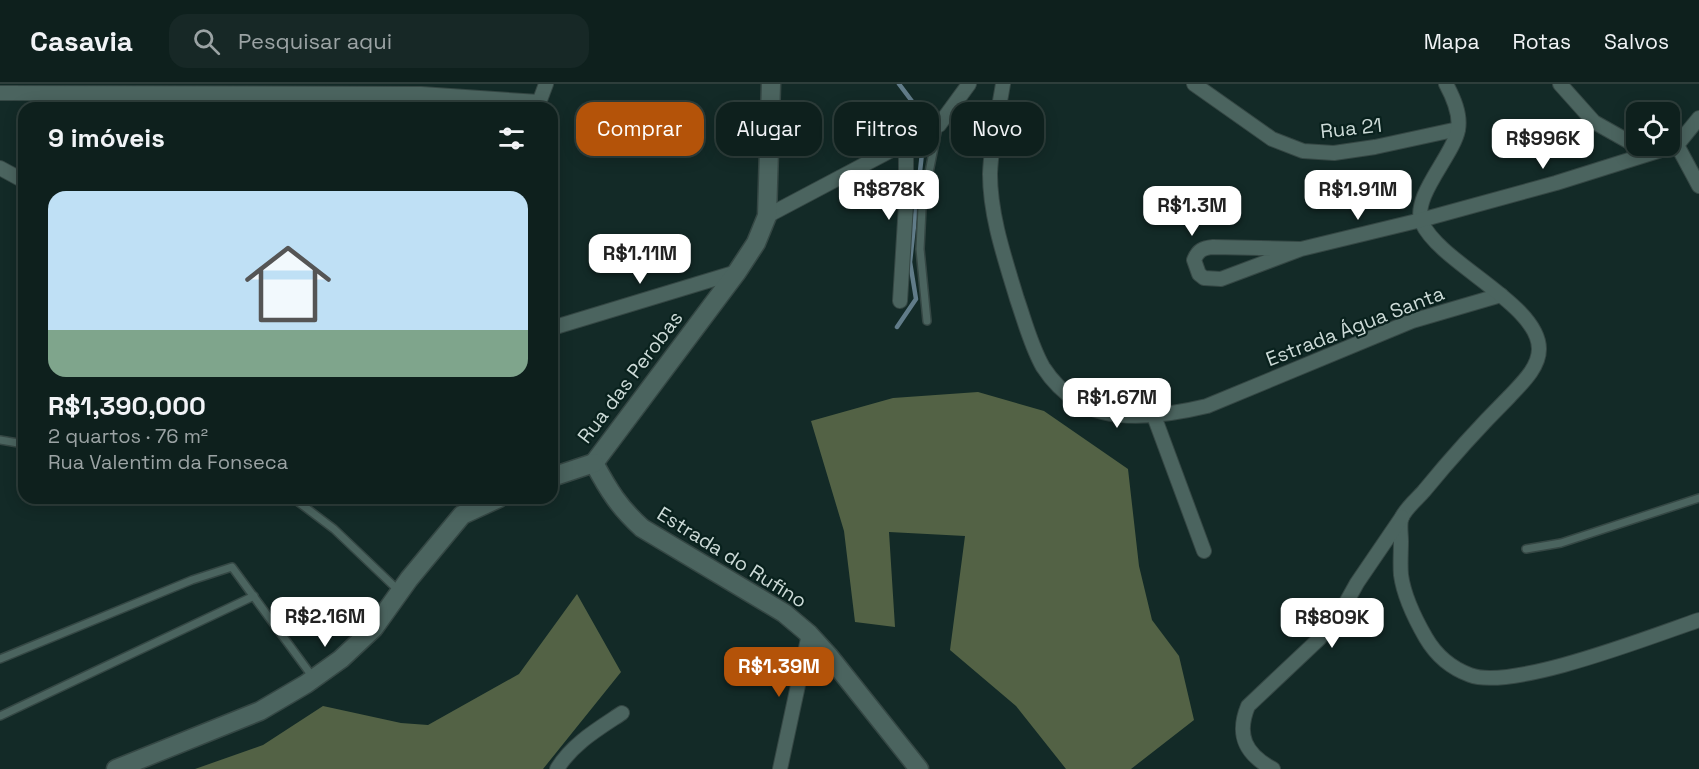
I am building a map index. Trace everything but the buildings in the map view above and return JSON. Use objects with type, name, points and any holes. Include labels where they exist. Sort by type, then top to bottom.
[{"type":"street","points":[[539,102],[546,84]]},
{"type":"street","name":"Rua das Perobas","points":[[594,463],[737,272],[756,243],[768,216],[771,84]]},
{"type":"street","points":[[939,125],[969,84]]},
{"type":"street","name":"Estrada Água Santa","points":[[1003,84],[990,175],[992,203],[1004,254],[1031,341],[1043,366],[1057,386],[1079,403],[1098,410],[1127,415],[1154,416],[1207,406],[1412,321],[1501,295]]},
{"type":"street","name":"Rua 21","points":[[1194,84],[1272,139],[1303,151],[1334,153],[1375,147],[1458,129]]},
{"type":"street","points":[[1273,769],[1254,757],[1247,747],[1242,734],[1241,721],[1248,706],[1319,639],[1342,610],[1357,583],[1401,518],[1456,453],[1526,379],[1536,363],[1539,348],[1534,332],[1522,314],[1441,247],[1429,235],[1421,220],[1425,193],[1451,148],[1458,129],[1458,113],[1446,84]]},
{"type":"street","points":[[1560,84],[1594,122],[1626,140]]},
{"type":"street","points":[[0,93],[210,88],[421,94],[506,102]]},
{"type":"street","points":[[1680,141],[1699,118]]},
{"type":"street","points":[[1680,151],[1699,186]]},
{"type":"street","points":[[768,216],[880,156]]},
{"type":"street","points":[[900,301],[906,204],[906,156]]},
{"type":"street","points":[[1302,249],[1203,248],[1194,260],[1198,274],[1204,278],[1221,279],[1302,249],[1421,220],[1556,183],[1639,156]]},
{"type":"street","points":[[0,168],[18,178]]},
{"type":"street","points":[[558,326],[737,272]]},
{"type":"street","points":[[1154,416],[1204,551]]},
{"type":"street","points":[[558,475],[594,463]]},
{"type":"street","name":"Estrada do Rufino","points":[[594,463],[612,496],[624,512],[642,528],[784,614],[809,633],[919,769]]},
{"type":"street","points":[[116,769],[260,711],[341,659],[374,628],[399,592],[462,515],[486,504]]},
{"type":"street","points":[[1401,518],[1401,574],[1406,596],[1417,622],[1430,644],[1448,664],[1471,676],[1492,678],[1535,673],[1699,620]]},
{"type":"street","points":[[780,769],[809,633]]},
{"type":"street","points":[[557,769],[576,746],[622,713]]},
{"type":"lane","points":[[927,321],[920,249],[922,208],[933,156]]},
{"type":"lane","points":[[0,441],[18,443]]},
{"type":"lane","points":[[1526,549],[1561,543],[1699,498]]},
{"type":"lane","points":[[301,504],[334,529],[399,592]]},
{"type":"lane","points":[[0,659],[192,580],[232,567],[314,678]]},
{"type":"lane","points":[[0,716],[254,596]]},
{"type":"green space","points":[[978,392],[1044,411],[1128,469],[1139,566],[1152,620],[1179,656],[1194,720],[1131,769],[1066,769],[1016,706],[950,650],[965,536],[889,532],[895,627],[855,622],[844,531],[811,421],[893,398]]},
{"type":"green space","points":[[577,594],[621,672],[543,769],[195,769],[263,745],[323,706],[401,723],[428,725],[519,674]]},
{"type":"waterway","points":[[899,84],[912,102]]},
{"type":"waterway","points":[[897,327],[916,299],[910,262],[922,156]]}]
